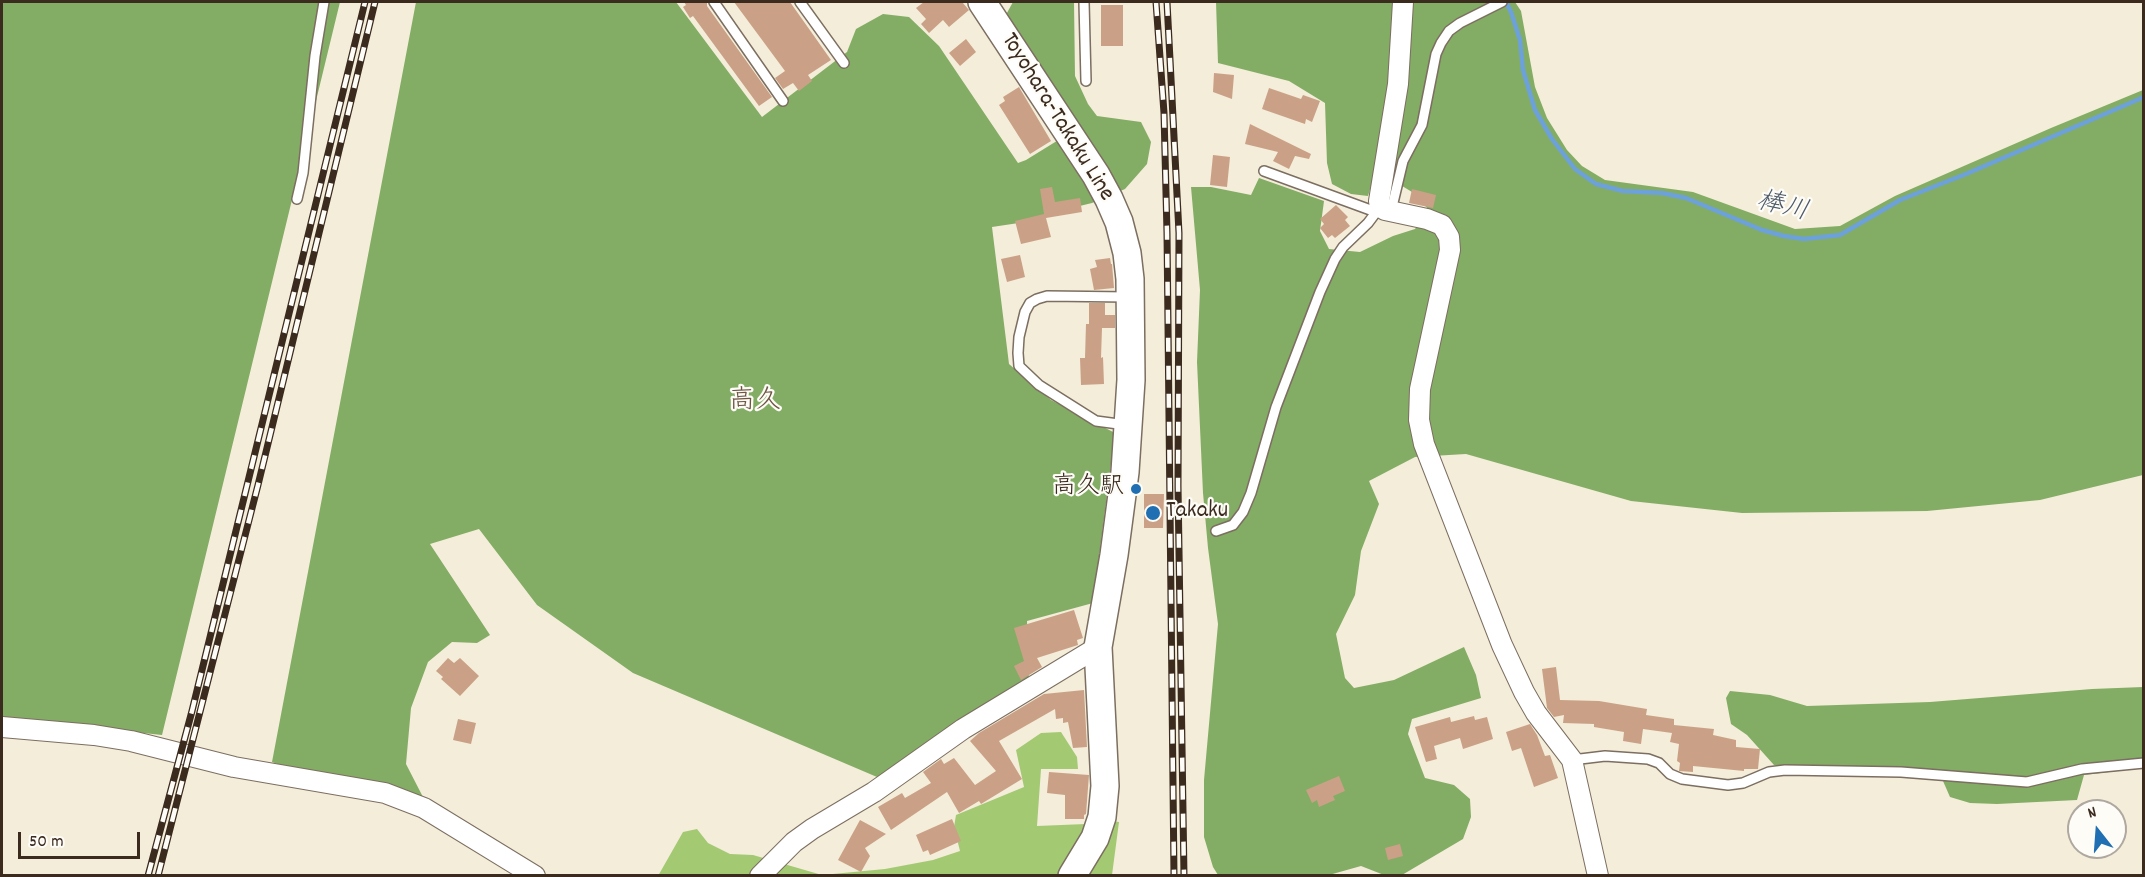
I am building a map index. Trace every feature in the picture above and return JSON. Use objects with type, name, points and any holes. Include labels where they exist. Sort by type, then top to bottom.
[{"type":"main road","name":"Toyohara-Takaku Line","points":[[982,2],[1096,175],[1119,222],[1127,253],[1131,297],[1131,380],[1128,425],[1114,555],[1098,647],[1105,786],[1102,817],[1095,838],[1072,876]]},
{"type":"street","points":[[1402,2],[1398,84],[1379,201],[1383,210],[1427,219],[1442,225],[1449,237],[1450,250],[1420,389],[1419,420],[1424,444],[1502,645],[1524,693],[1536,713],[1572,760],[1598,876]]},
{"type":"street","points":[[760,876],[794,842],[812,829],[874,792],[963,729],[1098,647]]},
{"type":"street","points":[[2,727],[94,735],[130,741],[234,767],[385,794],[424,808],[535,876]]},
{"type":"lane","points":[[297,199],[303,173],[315,56],[324,2]]},
{"type":"lane","points":[[714,2],[783,101]]},
{"type":"lane","points":[[800,2],[844,63]]},
{"type":"lane","points":[[1084,2],[1086,81]]},
{"type":"lane","points":[[1216,531],[1233,525],[1243,512],[1251,493],[1276,407],[1335,259],[1343,246],[1383,210],[1403,161],[1422,124],[1436,54],[1441,43],[1449,31],[1460,23],[1502,2]]},
{"type":"lane","points":[[1264,171],[1383,210]]},
{"type":"lane","points":[[1128,425],[1096,421],[1039,385],[1019,366],[1018,353],[1025,312],[1030,303],[1037,299],[1047,296],[1131,297]]},
{"type":"lane","points":[[1572,760],[1605,756],[1648,759],[1659,763],[1670,774],[1682,779],[1728,785],[1743,783],[1769,772],[1785,770],[1901,772],[2027,782],[2082,769],[2144,763]]},
{"type":"green space","points":[[2,2],[340,2],[162,735],[2,718]]},
{"type":"green space","points":[[416,2],[676,2],[762,117],[847,52],[856,29],[883,14],[909,17],[939,46],[1018,163],[1073,131],[1003,20],[1013,2],[1074,2],[1075,76],[1088,104],[1097,116],[1141,122],[1151,142],[1147,164],[1125,189],[1092,203],[1051,213],[1032,221],[992,227],[1009,364],[1051,400],[1115,433],[1093,603],[1027,621],[1029,683],[877,777],[633,673],[537,605],[479,529],[430,544],[490,635],[477,643],[452,642],[428,662],[411,708],[406,764],[424,799],[391,804],[272,762]]},
{"type":"green space","points":[[1216,2],[1515,2],[1521,11],[1535,87],[1547,118],[1567,150],[1582,166],[1605,180],[1693,192],[1795,229],[1840,226],[1895,196],[2143,90],[2143,475],[2040,500],[1927,511],[1742,513],[1631,501],[1466,454],[1415,457],[1369,481],[1379,504],[1361,551],[1355,595],[1336,634],[1345,678],[1354,688],[1394,680],[1464,647],[1476,675],[1481,698],[1412,719],[1408,734],[1425,778],[1454,785],[1470,799],[1471,817],[1463,839],[1402,875],[1384,875],[1361,866],[1329,875],[1218,875],[1213,867],[1204,837],[1204,780],[1218,624],[1203,493],[1197,362],[1200,290],[1191,187],[1211,187],[1251,195],[1259,178],[1324,201],[1320,231],[1329,249],[1360,252],[1393,236],[1415,229],[1429,210],[1412,192],[1389,178],[1373,179],[1368,196],[1351,194],[1332,184],[1327,163],[1325,103],[1289,81],[1218,63]]},
{"type":"green space","points":[[2143,687],[2143,768],[2084,775],[2077,799],[1997,804],[1970,803],[1950,797],[1943,781],[1891,768],[1774,765],[1747,735],[1731,724],[1726,698],[1730,691],[1770,695],[1807,706],[1930,702]]},
{"type":"green space","points":[[1061,732],[1077,757],[1078,769],[1041,769],[1037,826],[1086,824],[1077,851],[1057,875],[658,876],[683,832],[697,829],[708,843],[730,854],[753,855],[822,875],[885,869],[933,860],[960,851],[954,827],[956,815],[1024,787],[1016,750],[1041,733]]},
{"type":"green space","points":[[1112,821],[1119,822],[1112,875],[1087,876]]},
{"type":"building","points":[[684,2],[707,2],[707,6],[772,97],[759,106],[693,16],[690,18],[683,7],[686,5]]},
{"type":"building","points":[[734,2],[790,2],[831,60],[808,75],[812,81],[799,91],[793,83],[783,89],[775,78],[785,71]]},
{"type":"building","points":[[924,2],[962,2],[969,10],[949,27],[943,20],[929,33],[921,24],[926,19],[916,8]]},
{"type":"building","points":[[1101,5],[1123,5],[1123,46],[1101,46]]},
{"type":"building","points":[[966,39],[976,52],[960,66],[949,53]]},
{"type":"building","points":[[1214,73],[1234,75],[1232,99],[1213,92]]},
{"type":"building","points":[[1019,87],[1051,141],[1030,154],[999,105],[1005,101],[1003,97]]},
{"type":"building","points":[[1269,88],[1301,99],[1303,95],[1320,101],[1312,122],[1306,119],[1305,124],[1262,109]]},
{"type":"building","points":[[1250,124],[1311,154],[1309,159],[1295,156],[1289,169],[1273,161],[1278,152],[1245,144]]},
{"type":"building","points":[[1213,155],[1230,157],[1227,187],[1210,185]]},
{"type":"building","points":[[1052,187],[1055,202],[1080,198],[1082,212],[1046,218],[1051,237],[1021,244],[1015,221],[1044,214],[1040,189]]},
{"type":"building","points":[[1412,189],[1436,195],[1433,208],[1409,203]]},
{"type":"building","points":[[1336,205],[1348,217],[1345,220],[1350,226],[1335,238],[1332,235],[1328,238],[1320,228],[1324,224],[1320,219]]},
{"type":"building","points":[[1020,255],[1025,277],[1007,282],[1001,259]]},
{"type":"building","points":[[1110,258],[1114,288],[1094,290],[1090,269],[1097,267],[1095,260]]},
{"type":"building","points":[[1089,303],[1105,303],[1105,315],[1115,315],[1115,328],[1102,328],[1101,358],[1103,357],[1104,384],[1081,385],[1080,358],[1085,358]]},
{"type":"building","points":[[1144,494],[1164,494],[1163,528],[1144,528]]},
{"type":"building","points":[[1074,610],[1083,638],[1077,640],[1078,645],[1037,658],[1042,667],[1021,680],[1014,666],[1024,661],[1014,628]]},
{"type":"building","points":[[448,658],[454,663],[460,658],[479,676],[460,696],[441,679],[443,677],[436,671]]},
{"type":"building","points":[[1556,667],[1560,700],[1599,701],[1647,709],[1646,715],[1674,719],[1674,725],[1714,729],[1713,735],[1736,740],[1736,747],[1760,749],[1758,769],[1744,769],[1744,771],[1693,766],[1693,772],[1679,771],[1680,763],[1677,761],[1679,744],[1670,742],[1672,733],[1643,729],[1641,744],[1623,741],[1624,732],[1594,727],[1594,724],[1563,723],[1564,715],[1554,717],[1547,708],[1542,669]]},
{"type":"building","points":[[1084,690],[1087,747],[1073,748],[1068,722],[1063,723],[1063,718],[1056,719],[1055,709],[999,741],[1022,779],[981,804],[979,801],[959,813],[947,792],[891,830],[878,807],[902,793],[905,798],[931,783],[923,772],[941,759],[944,764],[954,758],[975,785],[996,771],[970,741],[979,733],[1044,694]]},
{"type":"building","points":[[1474,716],[1475,720],[1487,717],[1493,739],[1463,749],[1460,738],[1434,746],[1437,759],[1426,762],[1415,727],[1450,717],[1451,722]]},
{"type":"building","points":[[458,719],[476,723],[471,744],[453,740]]},
{"type":"building","points":[[1530,724],[1545,756],[1550,755],[1558,778],[1534,787],[1521,748],[1512,751],[1506,732]]},
{"type":"building","points":[[1049,772],[1089,775],[1084,819],[1065,819],[1065,795],[1047,793]]},
{"type":"building","points":[[1339,776],[1345,791],[1333,796],[1335,800],[1319,807],[1317,800],[1312,803],[1306,790]]},
{"type":"building","points":[[952,819],[961,841],[930,855],[928,850],[923,852],[916,835]]},
{"type":"building","points":[[860,820],[886,834],[865,848],[870,856],[861,872],[838,860]]},
{"type":"building","points":[[1400,844],[1403,856],[1388,860],[1385,848]]},
{"type":"waterway","name":"棒川","points":[[1506,2],[1520,40],[1523,70],[1535,110],[1552,139],[1575,169],[1596,184],[1623,191],[1662,193],[1686,198],[1762,230],[1804,239],[1840,235],[1900,200],[2144,97]]},
{"type":"railway","points":[[148,876],[192,711],[365,2]]},
{"type":"railway","points":[[158,876],[258,485],[375,2]]},
{"type":"railway","points":[[1156,2],[1164,113],[1167,233],[1174,876]]},
{"type":"railway","points":[[1167,2],[1179,233],[1178,486],[1184,876]]},
{"type":"place","name":"高久駅","points":[[1136,489]]},
{"type":"place","name":"Takaku","points":[[1153,513]]},
{"type":"district","name":"高久","points":[[755,403]]}]
